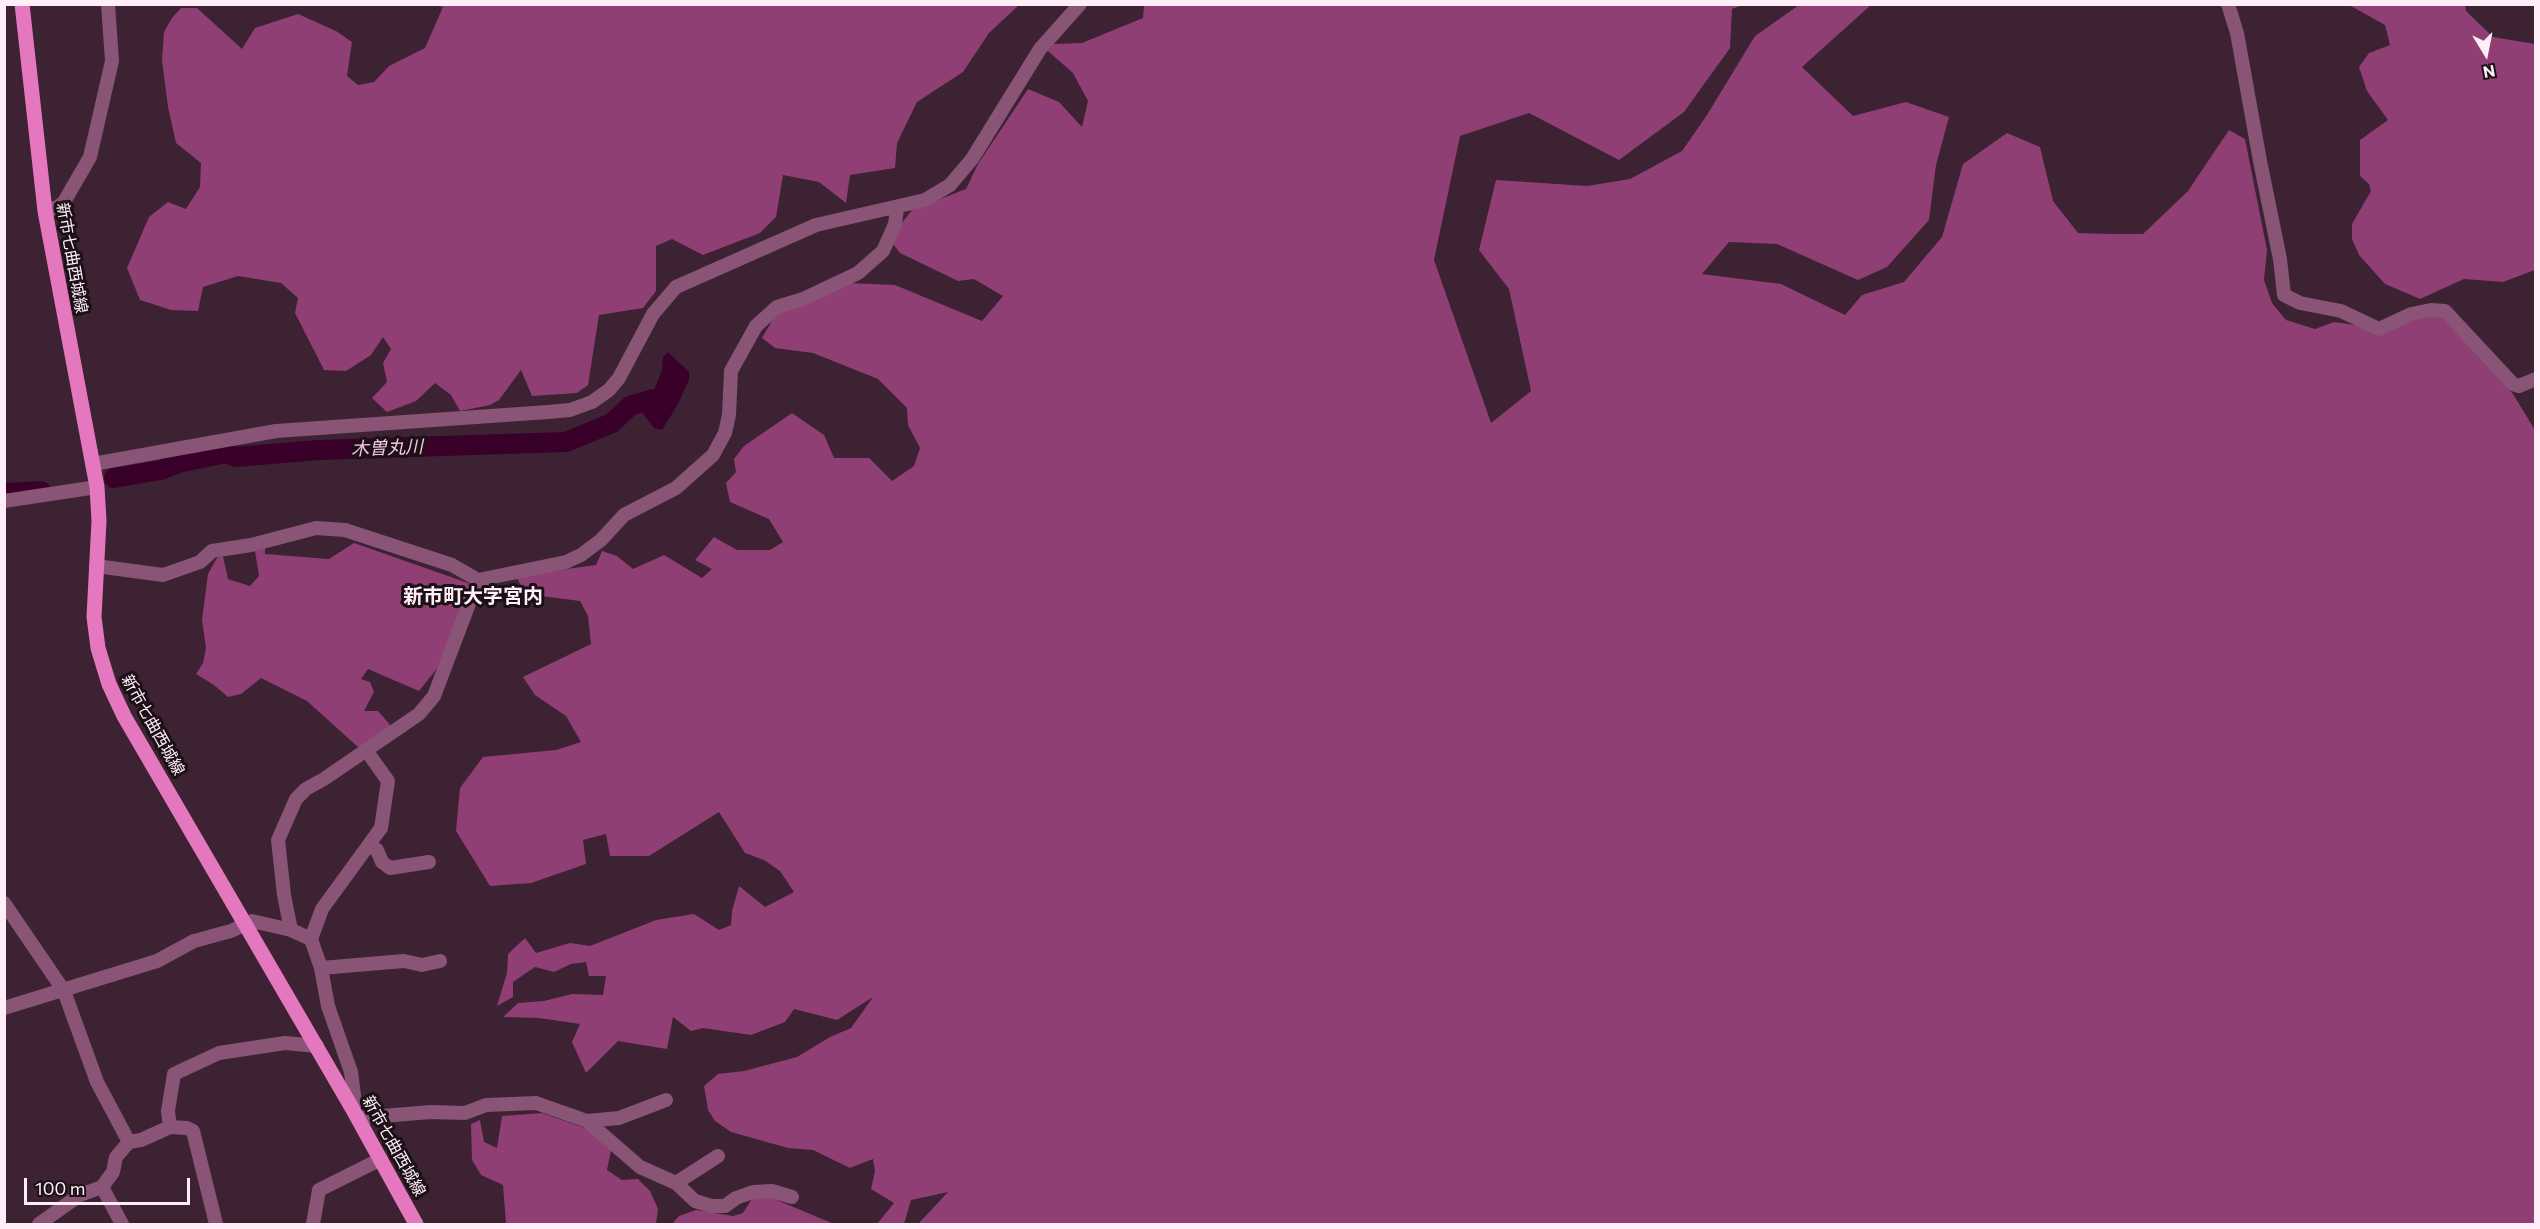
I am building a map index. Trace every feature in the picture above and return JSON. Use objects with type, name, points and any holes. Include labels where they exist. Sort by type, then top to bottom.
[{"type":"main road","name":"新市七曲西城線","points":[[22,4],[45,211],[97,488],[99,521],[94,617],[98,648],[109,684],[124,716],[247,924],[416,1224]]},
{"type":"street","points":[[45,211],[58,207],[64,202],[90,157],[112,61],[108,4]]},
{"type":"street","points":[[93,464],[276,431],[570,410],[592,402],[609,390],[619,378],[653,314],[676,287],[816,225],[925,200],[950,185],[972,159],[1040,49],[1080,4]]},
{"type":"street","points":[[2228,4],[2237,33],[2280,259],[2284,295],[2300,303],[2342,311],[2379,330],[2411,314],[2445,310],[2513,384],[2519,386],[2535,379]]},
{"type":"street","points":[[96,566],[163,575],[200,562],[212,551],[251,545],[316,528],[345,530],[452,565],[478,580],[566,562],[581,555],[601,540],[624,515],[676,488],[713,454],[725,433],[729,416],[731,371],[756,326],[777,306],[803,299],[858,273],[883,250],[895,224],[897,208]]},
{"type":"street","points":[[4,501],[97,488]]},
{"type":"street","points":[[291,930],[284,895],[278,840],[296,799],[306,789],[419,714],[434,696],[478,580]]},
{"type":"street","points":[[366,750],[388,781],[381,828],[322,909],[311,939],[321,968],[328,1006],[351,1072],[355,1113],[465,1113],[486,1105],[536,1103],[587,1121],[640,1167],[676,1183],[695,1201],[711,1206],[725,1206],[736,1198],[753,1192],[772,1191],[792,1197]]},
{"type":"street","points":[[369,845],[377,850],[382,862],[390,868],[429,861]]},
{"type":"street","points":[[4,903],[64,991],[97,1082],[129,1142]]},
{"type":"street","points":[[4,1008],[157,961],[194,941],[252,921],[291,930],[311,939]]},
{"type":"street","points":[[321,968],[404,961],[422,965],[440,961]]},
{"type":"street","points":[[170,1127],[168,1112],[174,1074],[219,1053],[285,1044],[316,1046]]},
{"type":"street","points":[[587,1121],[619,1118],[666,1100]]},
{"type":"street","points":[[39,1224],[80,1195],[102,1187],[113,1172],[116,1157],[129,1142],[141,1140],[170,1127],[187,1128],[193,1131],[216,1224]]},
{"type":"street","points":[[676,1183],[718,1156]]},
{"type":"street","points":[[313,1224],[319,1190],[381,1159]]},
{"type":"street","points":[[102,1187],[122,1224]]},
{"type":"shaded area","points":[[1872,4],[1802,67],[1853,116],[1906,102],[1949,117],[1936,165],[1929,220],[1887,267],[1858,280],[1777,244],[1729,242],[1702,274],[1781,284],[1845,315],[1862,295],[1904,282],[1942,237],[1963,164],[2007,133],[2040,147],[2053,201],[2078,233],[2143,234],[2188,191],[2229,130],[2245,139],[2267,250],[2264,280],[2272,303],[2286,320],[2315,329],[2334,322],[2362,326],[2382,334],[2413,319],[2436,313],[2447,317],[2513,394],[2535,430],[2535,1224],[918,1224],[948,1192],[911,1200],[904,1224],[877,1224],[894,1203],[871,1189],[875,1171],[873,1159],[850,1168],[813,1150],[788,1148],[731,1132],[715,1121],[708,1110],[704,1086],[718,1074],[744,1071],[797,1057],[830,1037],[851,1028],[873,997],[837,1020],[794,1009],[785,1022],[751,1035],[703,1028],[691,1031],[673,1017],[667,1049],[618,1041],[586,1073],[572,1042],[580,1024],[539,1018],[503,1017],[518,1003],[544,1001],[572,994],[603,995],[606,976],[589,976],[586,962],[571,964],[554,972],[535,967],[513,982],[513,997],[497,1006],[507,973],[508,954],[525,938],[536,953],[570,943],[590,946],[656,920],[694,914],[719,930],[731,925],[732,911],[739,886],[765,907],[794,892],[780,871],[764,860],[745,853],[719,812],[649,856],[610,856],[606,834],[583,840],[586,864],[531,883],[490,886],[456,831],[460,788],[483,757],[556,750],[581,742],[566,716],[535,695],[523,677],[591,644],[588,616],[580,601],[525,594],[516,576],[596,565],[602,551],[617,556],[633,569],[664,555],[702,578],[712,569],[695,560],[714,537],[737,550],[770,550],[783,542],[769,519],[730,502],[726,483],[736,472],[734,459],[744,446],[792,413],[824,435],[834,458],[869,458],[892,481],[914,466],[920,448],[908,425],[907,408],[878,379],[813,353],[775,348],[762,338],[776,314],[848,283],[895,285],[982,321],[1003,296],[974,279],[958,281],[900,253],[893,244],[897,229],[912,210],[966,189],[978,164],[1028,89],[1059,102],[1082,127],[1088,101],[1073,73],[1048,51],[1053,44],[1082,43],[1143,18],[1144,5],[1742,5],[1732,9],[1730,48],[1684,112],[1619,160],[1529,113],[1460,136],[1434,260],[1491,423],[1531,391],[1509,289],[1479,250],[1496,180],[1587,186],[1630,179],[1682,151],[1707,115],[1755,36],[1799,5]]},
{"type":"shaded area","points":[[435,5],[1019,5],[989,33],[963,72],[917,102],[897,143],[895,168],[850,175],[846,203],[819,182],[783,175],[776,217],[760,233],[703,255],[672,239],[656,246],[656,291],[643,308],[599,315],[588,385],[577,393],[532,396],[521,370],[499,400],[490,405],[460,411],[451,395],[435,383],[416,401],[387,412],[372,398],[387,382],[383,363],[391,349],[383,337],[371,355],[346,371],[324,370],[295,313],[298,298],[281,283],[238,276],[203,287],[198,311],[171,310],[140,300],[127,268],[149,217],[168,202],[186,209],[200,187],[201,163],[176,143],[168,107],[162,60],[164,32],[181,8],[197,8],[242,49],[255,28],[298,14],[336,31],[352,42],[347,76],[358,85],[374,82],[389,66],[425,48],[443,7]]},
{"type":"shaded area","points":[[2349,5],[2465,5],[2466,11],[2493,37],[2535,44],[2535,270],[2503,282],[2464,279],[2420,299],[2385,284],[2359,255],[2352,239],[2352,224],[2371,191],[2369,184],[2360,176],[2360,140],[2388,120],[2367,91],[2359,67],[2369,53],[2390,45],[2385,25]]},
{"type":"shaded area","points":[[668,352],[689,372],[689,380],[662,430],[654,428],[640,410],[650,400],[662,370],[663,357]]},
{"type":"shaded area","points":[[354,543],[468,583],[470,588],[439,666],[419,691],[368,669],[361,679],[370,682],[374,692],[364,711],[378,711],[391,726],[359,748],[307,701],[261,678],[241,694],[228,697],[196,674],[203,663],[206,648],[202,620],[208,574],[217,558],[223,556],[228,579],[250,586],[259,576],[255,551],[265,547],[265,554],[329,559]]},
{"type":"shaded area","points":[[542,1113],[599,1133],[611,1150],[607,1170],[622,1180],[638,1179],[650,1191],[658,1209],[656,1224],[506,1224],[503,1185],[481,1175],[472,1160],[471,1124],[480,1120],[484,1142],[497,1148],[502,1116]]},
{"type":"shaded area","points":[[753,1197],[772,1198],[834,1224],[672,1224],[679,1216],[696,1210],[733,1216],[743,1213]]},
{"type":"waterway","name":"木曽丸川","points":[[114,478],[161,470],[178,463],[226,453],[236,457],[318,450],[566,442],[612,423],[630,406],[653,399]]},
{"type":"waterway","name":"木曽丸川","points":[[4,493],[41,491]]},
{"type":"district","name":"新市町大字宮内","points":[[473,596]]}]
